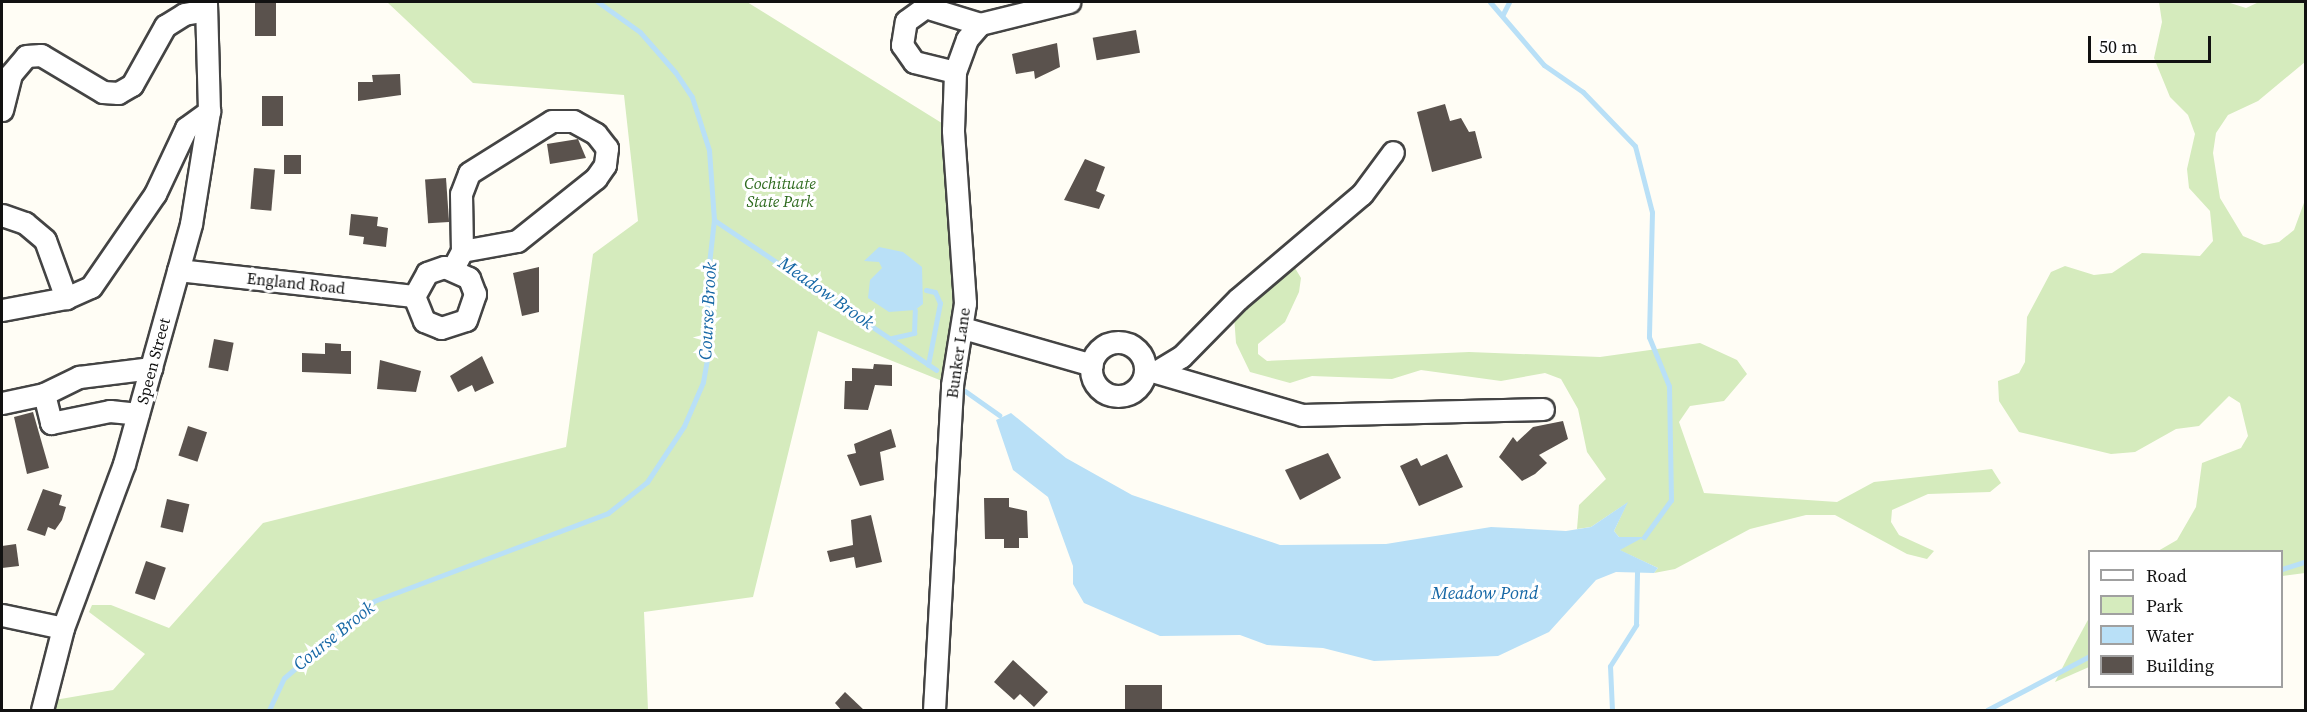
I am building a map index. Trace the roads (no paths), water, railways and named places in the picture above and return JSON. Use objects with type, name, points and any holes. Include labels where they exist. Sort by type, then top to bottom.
[{"type":"street","points":[[955,72],[914,62],[902,45],[906,21],[925,7],[980,24],[1070,2]]},
{"type":"street","points":[[2,110],[10,74],[26,56],[50,58],[103,92],[118,93],[132,86],[165,26],[184,14],[206,6]]},
{"type":"street","name":"Speen Street","points":[[42,711],[63,628],[98,546],[138,414],[199,188],[209,111],[206,6]]},
{"type":"street","name":"Bunker Lane","points":[[934,711],[952,385],[963,328],[955,72],[967,39],[980,24]]},
{"type":"street","points":[[2,310],[66,298],[98,279],[155,194],[186,128],[209,111]]},
{"type":"street","points":[[458,259],[461,194],[469,173],[552,121],[573,121],[596,134],[607,148],[605,165],[596,178],[517,242],[458,259],[427,273],[414,296],[424,321],[441,328],[459,325],[472,312],[476,294],[458,259]]},
{"type":"street","points":[[1393,152],[1362,194],[1238,299],[1181,357],[1152,370],[1138,388],[1115,396],[1096,384],[1092,364],[1100,349],[1115,342],[1137,349],[1152,370],[1302,415],[1543,409]]},
{"type":"street","points":[[2,215],[26,223],[45,240],[66,298]]},
{"type":"street","name":"England Road","points":[[178,270],[414,296]]},
{"type":"street","points":[[963,328],[1092,364]]},
{"type":"street","points":[[2,404],[44,394],[78,377],[151,368]]},
{"type":"street","points":[[44,394],[51,423],[110,411],[138,414]]},
{"type":"street","points":[[2,615],[63,628]]},
{"type":"water","points":[[879,247],[903,252],[922,267],[923,304],[915,310],[889,312],[868,298],[870,280],[882,268],[879,262],[864,261]]},
{"type":"water","name":"Meadow Pond","points":[[1011,413],[1066,458],[1132,495],[1280,545],[1386,544],[1491,527],[1566,531],[1591,527],[1628,502],[1614,531],[1619,537],[1644,537],[1620,550],[1658,568],[1654,573],[1616,572],[1596,580],[1549,632],[1498,656],[1374,661],[1323,648],[1267,645],[1240,635],[1160,636],[1084,603],[1073,584],[1073,566],[1048,497],[1013,470],[996,420]]},
{"type":"waterway","name":"Course Brook","points":[[269,710],[284,678],[374,601],[608,513],[647,482],[684,426],[703,382],[708,353],[707,281],[714,220],[709,150],[692,97],[675,72],[640,32],[598,2]]},
{"type":"waterway","points":[[1490,2],[1544,65],[1583,92],[1635,146],[1652,212],[1649,337],[1669,386],[1671,500],[1644,537]]},
{"type":"waterway","points":[[1503,14],[1509,2]]},
{"type":"waterway","name":"Meadow Brook","points":[[714,220],[936,370]]},
{"type":"waterway","points":[[926,290],[935,292],[940,303],[928,365]]},
{"type":"waterway","points":[[892,338],[914,333],[915,310]]},
{"type":"waterway","name":"Meadow Brook","points":[[965,391],[999,415]]},
{"type":"waterway","name":"Meadow Brook","points":[[2283,569],[2306,561]]},
{"type":"waterway","name":"Meadow Brook","points":[[1612,710],[1610,666],[1636,625],[1637,571]]},
{"type":"waterway","name":"Meadow Brook","points":[[1987,710],[2088,657]]},
{"type":"park label","name":"Cochituate State Park","points":[[780,192]]}]
